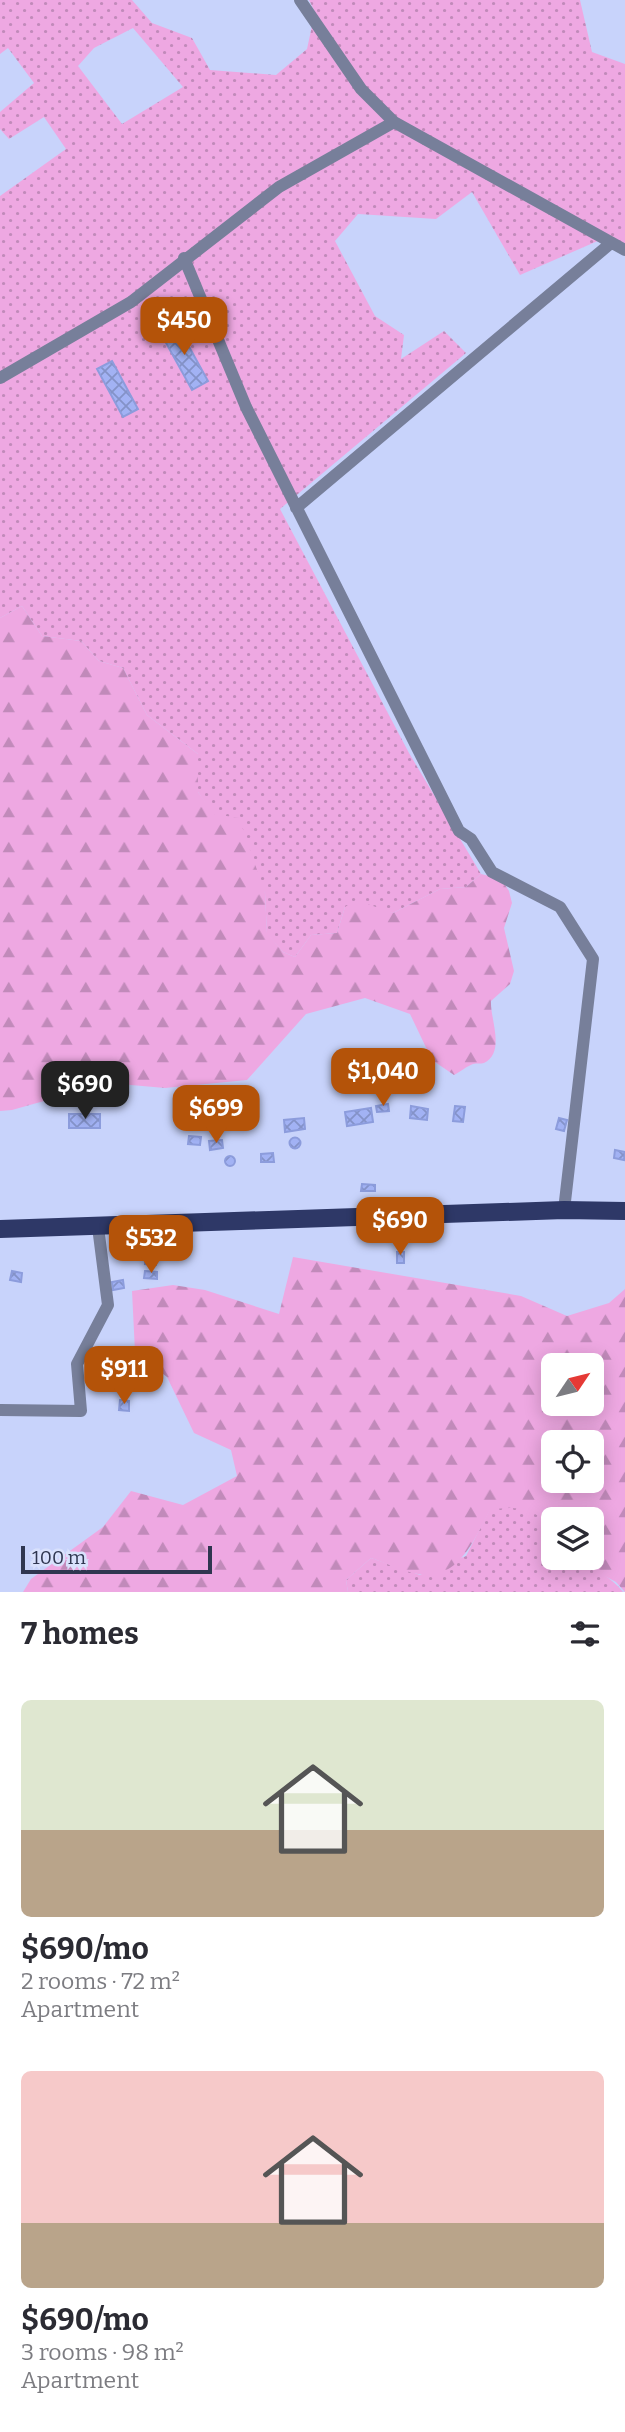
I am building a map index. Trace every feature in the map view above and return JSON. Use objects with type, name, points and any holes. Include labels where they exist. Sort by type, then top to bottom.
[{"type":"main road","points":[[0,1229],[564,1210],[625,1211]]},
{"type":"street","points":[[300,0],[361,89],[394,122],[625,250]]},
{"type":"street","points":[[0,378],[131,302],[278,187],[394,122]]},
{"type":"street","points":[[296,508],[611,243]]},
{"type":"street","points":[[184,258],[246,407],[459,831],[471,839],[492,872],[560,907],[593,959],[564,1210]]},
{"type":"street","points":[[0,1410],[81,1411],[77,1364],[108,1305],[98,1227]]},
{"type":"green space","points":[[0,0],[132,0],[152,23],[192,38],[210,70],[276,75],[307,49],[315,12],[309,0],[580,0],[592,52],[625,64],[625,244],[609,236],[520,275],[472,192],[436,219],[358,214],[335,241],[375,316],[404,335],[401,359],[444,331],[466,353],[280,509],[409,753],[481,874],[466,887],[440,889],[393,913],[345,907],[337,933],[311,935],[295,957],[283,952],[267,934],[265,893],[198,792],[198,754],[147,715],[123,668],[99,661],[81,641],[42,636],[22,606],[0,618],[0,196],[66,149],[44,117],[9,139],[0,129],[0,112],[34,83],[8,48],[0,54]],"holes":[[[133,28],[183,87],[122,124],[78,66],[94,48]]]},
{"type":"green space","points":[[22,606],[42,636],[81,641],[99,661],[123,668],[147,715],[198,754],[198,792],[214,814],[239,818],[265,893],[267,933],[283,952],[295,957],[311,935],[337,933],[345,907],[356,900],[393,913],[440,889],[466,887],[481,874],[501,879],[509,891],[512,903],[504,928],[514,971],[510,984],[491,1001],[496,1043],[491,1058],[454,1075],[432,1060],[410,1014],[365,998],[306,1014],[247,1080],[165,1088],[108,1083],[0,1111],[0,618]]},
{"type":"green space","points":[[293,1257],[521,1296],[567,1316],[609,1303],[625,1289],[625,1592],[616,1582],[593,1570],[604,1570],[604,1507],[541,1507],[541,1517],[517,1508],[490,1510],[463,1556],[454,1565],[432,1575],[400,1569],[371,1558],[346,1580],[348,1592],[23,1592],[31,1579],[103,1527],[131,1491],[183,1505],[237,1476],[231,1450],[194,1433],[167,1377],[135,1352],[132,1291],[173,1285],[205,1290],[279,1314]]},
{"type":"green space","points":[[515,1506],[541,1516],[541,1570],[596,1570],[623,1592],[348,1592],[346,1580],[371,1558],[420,1575],[466,1556],[490,1509]]},
{"type":"building","points":[[176,323],[208,381],[192,390],[160,332]]},
{"type":"building","points":[[112,361],[138,409],[123,417],[97,369]]},
{"type":"building","points":[[388,1104],[389,1111],[377,1112],[376,1106]]},
{"type":"building","points":[[411,1106],[428,1109],[427,1120],[410,1118]]},
{"type":"building","points":[[455,1106],[465,1107],[463,1122],[453,1121]]},
{"type":"building","points":[[371,1108],[373,1122],[347,1126],[345,1112]]},
{"type":"building","points":[[69,1114],[100,1114],[100,1128],[69,1128]]},
{"type":"building","points":[[304,1118],[305,1129],[285,1132],[284,1120]]},
{"type":"building","points":[[559,1118],[567,1120],[564,1131],[556,1129]]},
{"type":"building","points":[[189,1136],[201,1137],[200,1145],[188,1144]]},
{"type":"building","points":[[295,1137],[301,1143],[295,1149],[289,1143]]},
{"type":"building","points":[[222,1140],[223,1148],[210,1150],[209,1141]]},
{"type":"building","points":[[615,1150],[625,1152],[624,1160],[614,1158]]},
{"type":"building","points":[[273,1153],[274,1162],[261,1162],[261,1154]]},
{"type":"building","points":[[230,1156],[234,1157],[234,1165],[230,1166],[226,1165],[225,1161],[226,1157]]},
{"type":"building","points":[[362,1184],[375,1185],[375,1191],[361,1191]]},
{"type":"building","points":[[146,1251],[158,1251],[156,1265],[145,1264]]},
{"type":"building","points":[[397,1252],[404,1252],[404,1263],[397,1263]]},
{"type":"building","points":[[12,1271],[22,1273],[21,1282],[10,1280]]},
{"type":"building","points":[[145,1271],[157,1272],[157,1279],[144,1278]]},
{"type":"building","points":[[123,1280],[124,1288],[113,1290],[112,1282]]},
{"type":"building","points":[[120,1400],[129,1401],[129,1411],[119,1410]]}]
